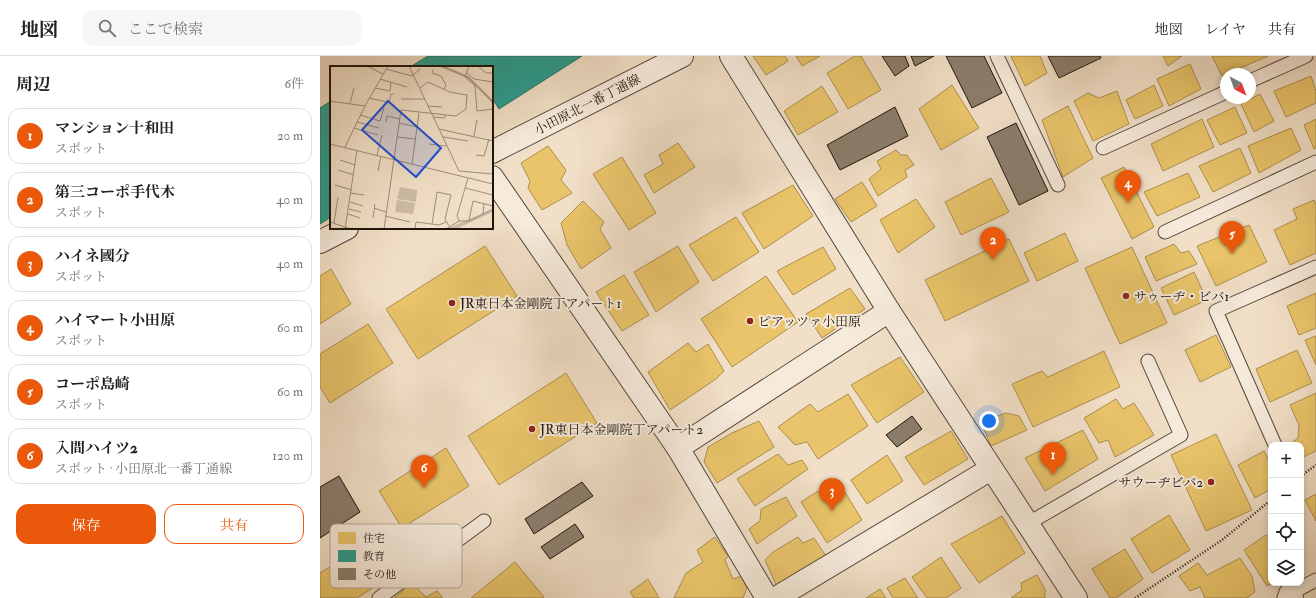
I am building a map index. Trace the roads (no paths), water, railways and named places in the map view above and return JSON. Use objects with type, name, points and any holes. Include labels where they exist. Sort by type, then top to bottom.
[{"type":"street","name":"小田原北一番丁通線","points":[[493,151],[682,56]]},
{"type":"street","points":[[731,56],[889,311],[1076,598]]},
{"type":"street","points":[[493,178],[678,448],[767,598]]},
{"type":"street","points":[[320,242],[345,229]]},
{"type":"street","points":[[678,448],[889,311]]},
{"type":"street","points":[[776,598],[991,469]]},
{"type":"lane","points":[[997,56],[1058,185]]},
{"type":"lane","points":[[1256,78],[1306,56]]},
{"type":"lane","points":[[1103,148],[1220,95]]},
{"type":"lane","points":[[1165,232],[1316,162]]},
{"type":"lane","points":[[1274,442],[1216,311],[1316,268]]},
{"type":"lane","points":[[1027,524],[1181,435],[1148,361]]},
{"type":"lane","points":[[462,538],[484,522]]},
{"type":"lane","points":[[1288,597],[1316,580]]},
{"type":"lane","points":[[379,598],[393,588]]},
{"type":"place","name":"ハイマート小田原","points":[[1128,203]]},
{"type":"place","name":"コーポ島崎","points":[[1232,254]]},
{"type":"place","name":"第三コーポ手代木","points":[[993,260]]},
{"type":"place","name":"サゥーヂ・ビバ1","points":[[1126,296]]},
{"type":"place","name":"JR東日本金剛院丁アパート1","points":[[452,303]]},
{"type":"place","name":"ピアッツァ小田原","points":[[750,321]]},
{"type":"place","name":"JR東日本金剛院丁アパート2","points":[[532,429]]},
{"type":"place","name":"マンション十和田","points":[[1053,475]]},
{"type":"place","name":"サウーヂビバ2","points":[[1211,482]]},
{"type":"place","name":"入間ハイツ2","points":[[424,488]]},
{"type":"place","name":"ハイネ國分","points":[[832,511]]}]
